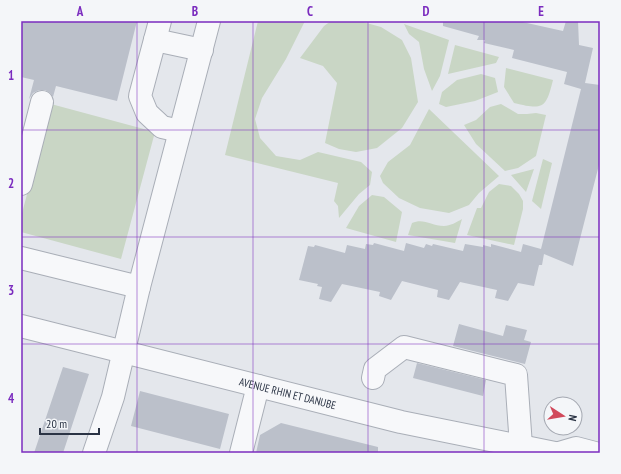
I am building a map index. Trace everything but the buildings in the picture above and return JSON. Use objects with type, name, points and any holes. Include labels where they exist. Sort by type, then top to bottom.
[{"type":"street","points":[[94,453],[113,397],[139,288],[209,21]]},
{"type":"street","points":[[180,131],[162,127],[147,113],[140,96],[158,30],[202,50]]},
{"type":"street","points":[[21,184],[42,102]]},
{"type":"street","points":[[21,258],[139,288]]},
{"type":"street","name":"AVENUE RHIN ET DANUBE","points":[[21,326],[401,422],[555,453]]},
{"type":"street","points":[[373,378],[375,369],[404,347],[516,374],[521,446]]},
{"type":"street","points":[[241,453],[258,386]]},
{"type":"street","points":[[559,453],[576,448],[595,453]]},
{"type":"green space","points":[[258,21],[305,21],[286,59],[262,98],[255,119],[260,138],[276,156],[300,160],[318,152],[361,162],[372,172],[370,185],[359,194],[339,218],[338,206],[334,201],[338,183],[225,155]]},
{"type":"green space","points":[[331,21],[359,21],[381,27],[402,40],[411,58],[418,102],[402,128],[377,148],[356,152],[339,149],[325,143],[337,83],[323,66],[300,58],[324,26]]},
{"type":"green space","points":[[404,24],[449,40],[440,76],[432,91],[424,69],[419,42],[409,34]]},
{"type":"green space","points":[[455,45],[499,57],[496,63],[448,74]]},
{"type":"green space","points":[[506,68],[553,80],[551,90],[545,102],[542,105],[537,106],[514,103],[504,87]]},
{"type":"green space","points":[[481,74],[495,78],[498,92],[475,101],[446,107],[439,104],[442,92],[457,80]]},
{"type":"green space","points":[[51,104],[155,132],[121,259],[21,232],[21,217]]},
{"type":"green space","points":[[501,104],[518,114],[536,113],[546,115],[536,156],[518,168],[505,171],[476,144],[464,125],[476,120],[490,107]]},
{"type":"green space","points":[[429,109],[499,176],[479,193],[469,205],[449,213],[420,208],[399,198],[383,183],[380,176],[388,162],[410,145]]},
{"type":"green space","points":[[543,159],[552,163],[541,209],[532,201]]},
{"type":"green space","points":[[534,169],[526,192],[511,175]]},
{"type":"green space","points":[[499,184],[511,186],[519,194],[523,201],[523,209],[514,245],[467,235],[477,208],[481,208],[489,192]]},
{"type":"green space","points":[[372,195],[384,197],[402,212],[396,242],[346,228],[359,206]]},
{"type":"green space","points":[[462,219],[455,243],[408,235],[412,223],[420,221],[444,226],[451,225]]}]
